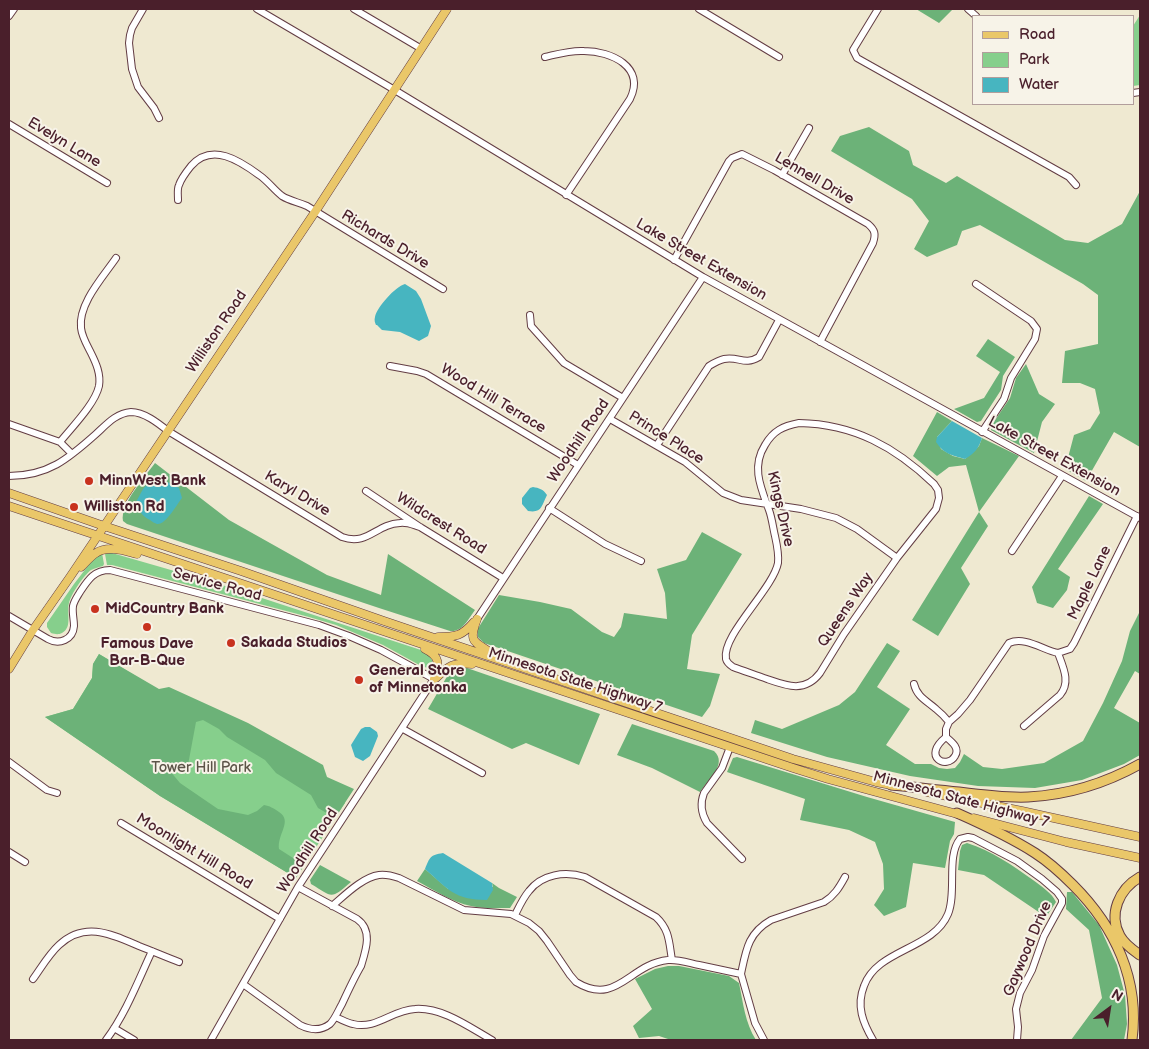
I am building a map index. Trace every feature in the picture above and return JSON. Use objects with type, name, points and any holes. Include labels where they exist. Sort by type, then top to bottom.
[{"type":"highway","points":[[891,785],[983,795],[1034,797],[1085,788],[1106,781],[1140,764]]},
{"type":"highway","points":[[957,814],[999,832],[1036,854],[1057,869],[1080,892],[1096,912],[1111,934],[1124,963],[1129,980],[1133,1013],[1132,1040]]},
{"type":"highway","points":[[1140,877],[1129,884],[1122,893],[1117,901],[1115,911],[1120,936],[1130,948],[1140,955]]},
{"type":"main road","name":"Williston Road","points":[[9,669],[33,630],[315,212],[393,89],[447,9]]},
{"type":"main road","name":"Minnesota State Highway 7","points":[[9,493],[223,565],[384,622],[792,759],[891,785],[1140,837]]},
{"type":"main road","name":"Minnesota State Highway 7","points":[[9,506],[828,779],[1066,842],[1140,858]]},
{"type":"main road","points":[[70,577],[101,550],[115,549],[166,559]]},
{"type":"main road","points":[[435,638],[460,635],[477,619]]},
{"type":"main road","points":[[477,619],[472,630],[473,639],[478,645],[494,655],[495,659]]},
{"type":"main road","points":[[403,638],[433,653],[438,667],[434,679]]},
{"type":"main road","points":[[434,679],[454,664],[464,663],[488,666]]},
{"type":"street","points":[[9,16],[14,9]]},
{"type":"street","points":[[143,9],[130,35],[132,69],[138,87],[159,118]]},
{"type":"street","name":"Lake Street Extension","points":[[257,9],[703,277],[1138,517]]},
{"type":"street","points":[[354,9],[420,48]]},
{"type":"street","points":[[699,9],[779,57]]},
{"type":"street","points":[[875,10],[853,50],[857,58],[1069,177],[1076,185]]},
{"type":"street","points":[[545,57],[572,51],[598,52],[610,56],[627,66],[634,79],[635,86],[630,99],[566,195]]},
{"type":"street","name":"Evelyn Lane","points":[[9,124],[107,183]]},
{"type":"street","points":[[782,175],[809,128]]},
{"type":"street","name":"Lennell Drive","points":[[674,260],[732,158],[742,154],[782,175],[868,224],[875,232],[873,243],[820,342]]},
{"type":"street","name":"Richards Drive","points":[[178,200],[178,186],[193,164],[209,155],[227,156],[261,176],[281,195],[307,206],[443,289]]},
{"type":"street","points":[[60,442],[97,392],[99,373],[84,338],[81,329],[81,319],[87,300],[116,258]]},
{"type":"street","name":"Woodhill Road","points":[[477,619],[703,277]]},
{"type":"street","points":[[976,284],[1031,321],[1037,329],[1035,340],[1010,378],[1004,399],[982,432]]},
{"type":"street","points":[[530,315],[531,326],[564,362],[623,398]]},
{"type":"street","points":[[656,445],[709,366],[722,359],[730,358],[747,362],[760,357],[780,320]]},
{"type":"street","name":"Wood Hill Terrace","points":[[390,366],[426,374],[578,465]]},
{"type":"street","name":"Karyl Drive","points":[[9,476],[29,475],[58,464],[115,417],[133,412],[142,414],[159,424],[342,537],[358,540],[384,527],[402,522],[420,527]]},
{"type":"street","name":"Prince Place","points":[[610,419],[690,466],[723,493],[741,500],[815,512],[836,518],[857,529],[897,558]]},
{"type":"street","name":"Kings Drive","points":[[728,663],[726,654],[728,644],[775,572],[778,563],[777,544],[770,512],[763,496],[758,472],[758,456],[766,442],[780,428],[799,423],[808,423],[833,427],[865,436],[895,452],[929,479]]},
{"type":"street","points":[[9,424],[60,442],[72,454]]},
{"type":"street","points":[[1012,551],[1062,476]]},
{"type":"street","name":"Queens Way","points":[[728,663],[733,667],[785,686],[795,687],[809,683],[817,677],[848,628],[897,558],[936,509],[938,490],[929,479]]},
{"type":"street","name":"Wildcrest Road","points":[[366,491],[503,578]]},
{"type":"street","points":[[549,508],[605,544],[641,561]]},
{"type":"street","name":"Maple Lane","points":[[1058,653],[1070,649],[1074,643],[1138,517]]},
{"type":"street","name":"Service Road","points":[[9,616],[52,642],[65,640],[74,629],[73,606],[88,580],[95,573],[110,570],[319,624],[382,650],[434,679]]},
{"type":"street","points":[[946,737],[946,729],[949,722],[970,700],[1010,643],[1015,641],[1022,641],[1058,653],[1066,676],[1065,689],[1060,695],[1024,726]]},
{"type":"street","name":"Woodhill Road","points":[[211,1040],[298,887],[434,679]]},
{"type":"street","points":[[914,684],[920,697],[938,710],[949,722]]},
{"type":"street","points":[[403,729],[482,773]]},
{"type":"street","points":[[730,747],[722,768],[702,797],[701,808],[707,822],[742,859]]},
{"type":"street","points":[[9,762],[47,790],[57,794]]},
{"type":"street","name":"Moonlight Hill Road","points":[[121,823],[280,919]]},
{"type":"street","name":"Gaywood Drive","points":[[873,1040],[862,1017],[860,1008],[861,995],[865,983],[877,967],[925,939],[943,924],[952,903],[956,847],[960,839],[968,837],[1017,861],[1042,879],[1062,899],[1062,903],[1044,936],[1032,970],[1020,993],[1016,1009],[1017,1040]]},
{"type":"street","points":[[9,852],[25,862]]},
{"type":"street","points":[[515,915],[529,890],[544,878],[567,873],[585,877],[662,922],[667,930],[672,960]]},
{"type":"street","points":[[332,906],[371,877],[390,875],[464,910],[515,915],[529,923],[547,940],[576,982],[585,988],[603,991],[612,988],[646,966],[656,962],[672,960],[741,974]]},
{"type":"street","points":[[764,1040],[755,1022],[741,974],[750,939],[756,931],[771,920],[824,902],[839,889],[845,877]]},
{"type":"street","points":[[243,984],[307,1028],[322,1028],[335,1017],[361,966],[367,933],[362,922],[298,887]]},
{"type":"street","points":[[33,979],[59,945],[79,933],[91,931],[114,935],[179,962]]},
{"type":"street","points":[[106,1040],[128,1003],[152,951]]},
{"type":"street","points":[[335,1017],[350,1024],[360,1026],[379,1022],[402,1011],[428,1010],[451,1018],[492,1040]]},
{"type":"street","points":[[114,1028],[134,1040]]},
{"type":"green space","points":[[916,9],[953,9],[939,23]]},
{"type":"green space","points":[[1140,15],[1140,85],[1134,86],[1134,24]]},
{"type":"green space","points":[[869,127],[909,151],[913,165],[946,183],[957,176],[1065,240],[1088,243],[1122,224],[1140,191],[1140,447],[1114,432],[1086,481],[1065,469],[1074,435],[1090,429],[1100,413],[1095,389],[1080,383],[1062,383],[1065,351],[1098,344],[1098,295],[1083,284],[980,225],[962,231],[957,245],[927,257],[914,249],[929,221],[912,199],[831,151],[840,136]]},
{"type":"green space","points":[[988,339],[1015,357],[1003,376],[1001,390],[981,421],[977,422],[954,409],[984,398],[1000,372],[976,356]]},
{"type":"green space","points":[[1026,364],[1039,394],[1055,404],[1042,422],[1034,453],[991,430],[991,426],[1010,398],[1016,378]]},
{"type":"green space","points":[[937,412],[952,421],[937,437],[941,449],[953,456],[965,459],[979,446],[982,438],[1019,456],[979,512],[966,465],[949,467],[937,476],[913,456]]},
{"type":"green space","points":[[155,463],[229,520],[327,575],[381,595],[388,554],[475,610],[462,627],[455,631],[450,631],[127,524],[123,521],[125,507],[134,491]]},
{"type":"green space","points":[[1089,496],[1103,504],[1058,569],[1070,577],[1067,590],[1053,608],[1037,603],[1032,587]]},
{"type":"green space","points":[[979,512],[988,526],[961,568],[970,584],[938,636],[912,620]]},
{"type":"green space","points":[[702,532],[742,554],[692,635],[687,669],[720,674],[710,706],[702,717],[484,643],[478,637],[477,630],[499,595],[571,609],[602,632],[614,637],[621,627],[624,613],[667,619],[665,593],[657,569],[686,560]]},
{"type":"green space","points":[[102,553],[103,566],[88,572],[72,595],[68,607],[67,627],[62,633],[51,633],[47,623],[94,558]]},
{"type":"green space","points":[[106,553],[112,553],[216,583],[424,651],[431,658],[431,668],[423,667],[383,645],[336,625],[107,565]]},
{"type":"green space","points":[[1140,611],[1140,674],[1135,671],[1114,708],[1140,723],[1140,755],[1124,764],[1082,780],[1035,788],[978,786],[910,776],[827,757],[751,733],[755,720],[782,729],[839,705],[855,692],[887,643],[900,651],[877,687],[910,709],[886,745],[915,764],[931,764],[947,769],[955,768],[964,754],[983,767],[1002,769],[1044,763],[1083,741],[1122,661],[1130,631]]},
{"type":"green space","name":"Tower Hill Park","points":[[99,654],[345,803],[296,878],[160,796],[45,717],[73,709],[92,678],[93,664]]},
{"type":"green space","name":"Tower Hill Park","points":[[99,654],[159,689],[169,687],[248,723],[323,765],[327,777],[354,789],[335,818],[318,808],[311,795],[276,773],[265,760],[203,720],[196,722],[188,765],[176,764],[170,771],[180,783],[218,809],[248,815],[264,805],[272,807],[279,812],[285,819],[285,824],[279,849],[304,865],[296,878],[160,796],[45,717],[73,709],[92,678],[93,664]]},
{"type":"green space","points":[[467,668],[600,714],[579,765],[526,743],[512,749],[428,709],[449,673],[455,669]]},
{"type":"green space","points":[[632,724],[714,751],[718,756],[718,767],[700,792],[652,768],[617,755]]},
{"type":"green space","points":[[737,757],[955,822],[954,834],[950,841],[945,868],[913,863],[906,907],[884,916],[874,905],[884,889],[883,864],[875,842],[849,830],[800,820],[805,799],[727,772],[733,758]]},
{"type":"green space","points":[[967,843],[1002,859],[1049,893],[1056,902],[1046,917],[984,875],[958,870],[962,845]]},
{"type":"green space","points":[[320,865],[351,882],[335,894],[331,895],[324,892],[311,884],[310,880]]},
{"type":"green space","points":[[425,869],[448,889],[493,887],[492,883],[517,897],[510,908],[480,908],[457,902],[417,881]]},
{"type":"green space","points":[[1067,892],[1072,892],[1099,925],[1117,965],[1125,995],[1127,1024],[1124,1040],[1071,1040],[1102,998],[1089,930],[1066,909]]},
{"type":"green space","points":[[679,966],[729,976],[739,983],[747,1020],[756,1040],[671,1040],[659,1036],[639,1038],[633,1026],[652,1009],[635,979],[655,969]]},
{"type":"water","points":[[405,284],[416,291],[421,299],[431,326],[428,336],[419,341],[400,332],[382,330],[375,322],[376,313],[383,303],[396,289]]},
{"type":"water","points":[[952,421],[982,438],[976,450],[965,459],[945,452],[936,442],[937,437]]},
{"type":"water","points":[[162,481],[179,488],[182,498],[168,518],[157,524],[143,515],[136,502],[145,487],[151,483]]},
{"type":"water","points":[[533,487],[541,489],[547,495],[539,510],[528,511],[522,504],[522,498]]},
{"type":"water","points":[[370,727],[377,732],[378,736],[370,756],[363,761],[355,757],[351,745],[361,729]]},
{"type":"water","points":[[443,853],[492,883],[493,890],[487,900],[467,898],[452,892],[425,869],[431,857]]},
{"type":"place","name":"MinnWest Bank","points":[[89,481]]},
{"type":"place","name":"Williston Rd","points":[[74,507]]},
{"type":"place","name":"MidCountry Bank","points":[[95,609]]},
{"type":"place","name":"Famous Dave Bar-B-Que","points":[[147,627]]},
{"type":"place","name":"Sakada Studios","points":[[231,643]]},
{"type":"place","name":"General Store of Minnetonka","points":[[359,680]]}]
